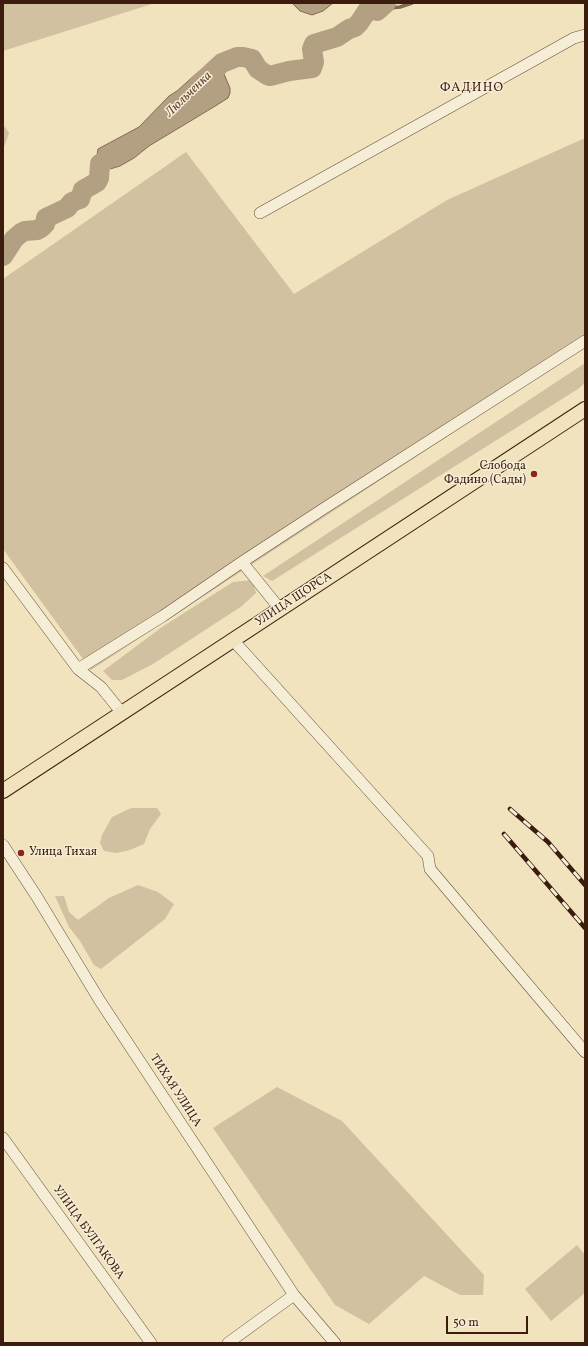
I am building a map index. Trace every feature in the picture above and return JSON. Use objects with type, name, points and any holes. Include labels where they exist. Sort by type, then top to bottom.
[{"type":"main road","name":"УЛИЦА ЩОРСА","points":[[3,791],[585,409]]},
{"type":"street","points":[[260,213],[574,38],[585,35]]},
{"type":"street","points":[[78,669],[163,616],[242,562],[585,341]]},
{"type":"street","points":[[242,562],[280,609]]},
{"type":"street","points":[[3,568],[78,669],[101,687],[122,713]]},
{"type":"street","points":[[233,640],[428,856],[430,869],[585,1052]]},
{"type":"street","name":"ТИХАЯ УЛИЦА","points":[[3,845],[37,897],[100,1001],[294,1295],[335,1343]]},
{"type":"street","name":"УЛИЦА БУЛГАКОВА","points":[[3,1138],[151,1343]]},
{"type":"street","points":[[228,1343],[294,1295]]},
{"type":"shaded area","points":[[3,3],[155,3],[3,51]]},
{"type":"shaded area","points":[[3,124],[9,133],[3,150]]},
{"type":"shaded area","points":[[585,138],[585,346],[91,670],[3,549],[3,279],[186,152],[294,294],[447,200]]},
{"type":"shaded area","points":[[585,363],[585,383],[578,389],[272,581],[263,576]]},
{"type":"shaded area","points":[[252,580],[256,593],[242,606],[153,664],[122,680],[112,680],[103,671],[162,627],[233,582]]},
{"type":"shaded area","points":[[131,808],[157,808],[161,814],[150,829],[144,844],[130,850],[117,853],[104,851],[100,843],[102,835],[112,817]]},
{"type":"shaded area","points":[[138,885],[158,892],[174,904],[165,919],[101,969],[94,965],[80,941],[69,927],[55,896],[64,896],[69,912],[78,920],[109,898]]},
{"type":"shaded area","points":[[277,1087],[342,1121],[484,1275],[483,1295],[460,1295],[424,1276],[369,1324],[335,1305],[213,1128]]},
{"type":"shaded area","points":[[577,1245],[585,1255],[585,1293],[551,1321],[525,1289]]},
{"type":"water","points":[[292,3],[333,3],[323,11],[312,15],[300,11]]},
{"type":"water","points":[[208,66],[217,67],[224,74],[230,88],[228,98],[149,146],[134,158],[120,166],[110,169],[102,166],[97,155],[98,149],[139,127],[169,96]]},
{"type":"waterway","name":"Люльченка","points":[[198,85],[222,63],[237,57],[252,59],[258,69],[270,76],[289,71],[312,68],[314,62],[312,49],[314,44],[337,37],[355,27],[369,8],[377,11],[386,3]]},
{"type":"waterway","points":[[379,9],[400,7],[412,3]]},
{"type":"waterway","name":"Люльченка","points":[[3,256],[14,239],[21,233],[41,228],[45,224],[46,218],[67,208],[72,202],[80,199],[83,190],[97,182],[99,178],[100,164],[121,149]]},
{"type":"railway","points":[[510,809],[548,842],[585,885]]},
{"type":"railway","points":[[504,834],[585,928]]},
{"type":"place","name":"Слобода Фадино (Сады)","points":[[534,474]]},
{"type":"place","name":"Улица Тихая","points":[[21,853]]},
{"type":"district","name":"ФАДИНО","points":[[472,89]]}]
